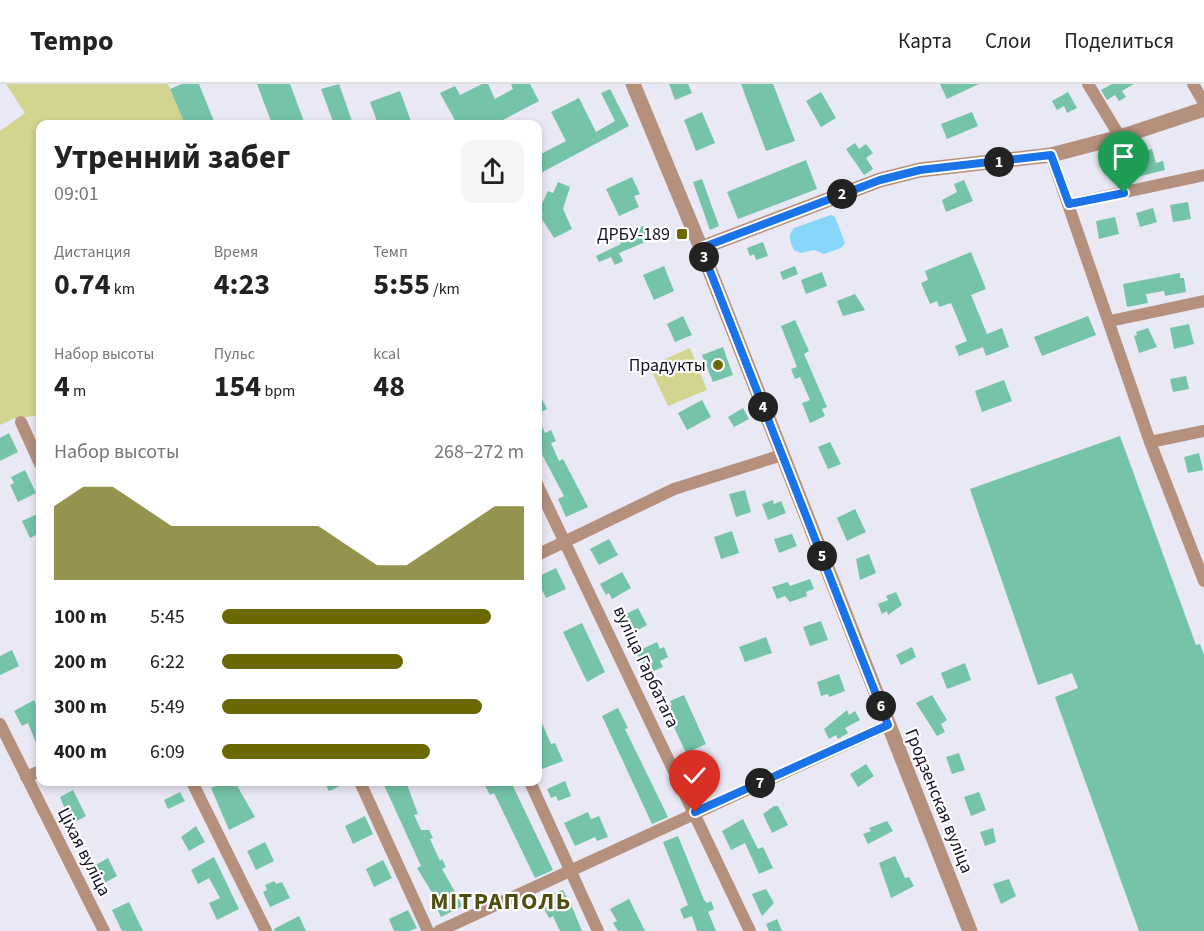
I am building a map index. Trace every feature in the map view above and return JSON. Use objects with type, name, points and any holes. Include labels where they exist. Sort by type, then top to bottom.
[{"type":"street","name":"Гродзенская вуліца","points":[[633,84],[701,248],[970,931]]},
{"type":"street","points":[[1088,84],[1120,137]]},
{"type":"street","points":[[1193,84],[1204,103]]},
{"type":"street","points":[[701,248],[880,180],[920,170],[1051,155],[1120,137],[1204,108]]},
{"type":"street","points":[[1051,155],[1150,442],[1203,574]]},
{"type":"street","points":[[1069,204],[1204,175]]},
{"type":"street","points":[[1110,321],[1204,301]]},
{"type":"street","points":[[21,422],[36,455]]},
{"type":"street","points":[[1150,442],[1204,431]]},
{"type":"street","points":[[542,553],[674,489],[782,455]]},
{"type":"street","name":"вуліца Гарбатага","points":[[542,494],[750,931]]},
{"type":"street","name":"Ціхая вуліца","points":[[0,724],[104,931]]},
{"type":"street","points":[[439,931],[569,869],[888,725]]},
{"type":"street","points":[[26,777],[36,773]]},
{"type":"street","points":[[194,786],[266,931]]},
{"type":"street","points":[[362,786],[428,931]]},
{"type":"street","points":[[532,786],[598,931]]},
{"type":"green space","points":[[6,84],[168,84],[183,120],[36,120],[36,416],[13,419],[0,425],[0,131],[25,113]]},
{"type":"green space","points":[[690,348],[707,390],[668,406],[649,366]]},
{"type":"water","points":[[831,215],[835,217],[845,243],[841,248],[824,254],[814,250],[801,253],[794,250],[790,236],[794,228]]},
{"type":"building","points":[[182,84],[199,84],[213,120],[183,120],[170,89]]},
{"type":"building","points":[[257,84],[290,84],[304,120],[270,120]]},
{"type":"building","points":[[339,84],[352,120],[333,120],[321,89]]},
{"type":"building","points":[[482,84],[488,84],[495,99],[513,89],[511,84],[530,84],[539,101],[503,120],[455,120],[440,93],[455,86],[460,95]]},
{"type":"building","points":[[669,84],[688,84],[692,93],[675,100]]},
{"type":"building","points":[[741,84],[773,84],[795,141],[766,151]]},
{"type":"building","points":[[940,84],[979,84],[947,99]]},
{"type":"building","points":[[1112,84],[1134,84],[1122,91],[1126,97],[1119,101],[1115,95],[1107,100],[1101,90]]},
{"type":"building","points":[[610,89],[629,126],[542,172],[542,153],[566,141],[551,112],[579,98],[596,132],[615,121],[601,93]]},
{"type":"building","points":[[400,91],[411,120],[377,120],[370,102]]},
{"type":"building","points":[[821,92],[836,118],[821,127],[806,101]]},
{"type":"building","points":[[1068,92],[1077,108],[1067,113],[1064,106],[1057,110],[1052,101]]},
{"type":"building","points":[[702,112],[715,143],[696,151],[684,120]]},
{"type":"building","points":[[972,112],[978,126],[947,139],[941,124]]},
{"type":"building","points":[[855,143],[859,149],[866,144],[873,153],[866,158],[873,169],[864,175],[846,149]]},
{"type":"building","points":[[1152,149],[1156,163],[1163,161],[1165,170],[1137,177],[1131,155]]},
{"type":"building","points":[[806,160],[817,189],[738,219],[727,192]]},
{"type":"building","points":[[632,177],[640,194],[634,196],[639,207],[619,216],[606,189]]},
{"type":"building","points":[[702,179],[719,226],[710,230],[693,182]]},
{"type":"building","points":[[964,180],[973,201],[946,212],[942,200],[957,192],[954,184]]},
{"type":"building","points":[[558,182],[570,187],[563,209],[572,229],[554,238],[542,219],[542,204],[548,191],[553,193]]},
{"type":"building","points":[[1188,202],[1191,219],[1173,222],[1170,205]]},
{"type":"building","points":[[1153,208],[1157,222],[1140,227],[1136,213]]},
{"type":"building","points":[[1115,217],[1119,234],[1099,239],[1096,221]]},
{"type":"building","points":[[643,226],[650,240],[619,253],[623,261],[615,265],[611,257],[599,262],[596,256],[621,244],[617,237]]},
{"type":"building","points":[[763,242],[768,256],[756,260],[754,254],[750,256],[747,248]]},
{"type":"building","points":[[971,252],[986,289],[971,295],[987,334],[1002,328],[1009,347],[986,356],[983,347],[959,356],[955,346],[967,341],[951,303],[939,307],[937,301],[930,304],[921,283],[928,280],[925,271]]},
{"type":"building","points":[[664,266],[674,291],[654,300],[643,275]]},
{"type":"building","points":[[795,266],[798,274],[783,280],[780,272]]},
{"type":"building","points":[[822,272],[827,286],[806,294],[801,280]]},
{"type":"building","points":[[1180,273],[1180,278],[1184,278],[1186,292],[1165,296],[1164,291],[1146,294],[1148,303],[1127,307],[1123,284]]},
{"type":"building","points":[[855,294],[865,310],[843,316],[837,301]]},
{"type":"building","points":[[683,316],[692,335],[675,342],[667,324]]},
{"type":"building","points":[[1088,316],[1096,335],[1042,356],[1034,337]]},
{"type":"building","points":[[795,320],[809,351],[804,354],[827,407],[822,409],[825,416],[810,423],[802,403],[810,400],[800,377],[795,379],[791,369],[797,367],[781,326]]},
{"type":"building","points":[[1189,324],[1194,344],[1174,349],[1170,328]]},
{"type":"building","points":[[1148,328],[1157,347],[1139,353],[1134,336],[1137,335],[1136,332]]},
{"type":"building","name":"Прадукты","points":[[723,347],[733,375],[713,382],[702,355]]},
{"type":"building","points":[[1186,376],[1189,389],[1173,392],[1170,379]]},
{"type":"building","points":[[1004,380],[1012,401],[982,412],[975,391]]},
{"type":"building","points":[[542,399],[547,409],[542,412]]},
{"type":"building","points":[[702,400],[711,417],[687,430],[678,413]]},
{"type":"building","points":[[743,408],[749,419],[734,427],[728,417]]},
{"type":"building","points":[[542,426],[545,433],[551,430],[556,441],[551,443],[559,461],[563,459],[588,507],[566,517],[558,499],[564,496],[542,454]]},
{"type":"building","points":[[9,433],[18,452],[0,461],[0,438]]},
{"type":"building","points":[[1120,436],[1196,645],[1200,644],[1204,655],[1204,931],[1139,931],[1055,697],[1078,688],[1072,673],[1038,685],[970,489]]},
{"type":"building","points":[[830,442],[841,464],[828,469],[818,447]]},
{"type":"building","points":[[1199,453],[1203,470],[1188,473],[1184,457]]},
{"type":"building","points":[[25,470],[36,493],[18,502],[10,485],[14,483],[11,477]]},
{"type":"building","points":[[745,490],[751,512],[736,517],[729,494]]},
{"type":"building","points":[[773,500],[774,504],[781,501],[786,513],[768,520],[762,504]]},
{"type":"building","points":[[855,509],[866,532],[847,541],[837,518]]},
{"type":"building","points":[[36,515],[36,535],[30,538],[22,521]]},
{"type":"building","points":[[732,531],[739,553],[721,559],[714,537]]},
{"type":"building","points":[[792,534],[797,546],[779,553],[774,539]]},
{"type":"building","points":[[609,539],[618,555],[599,565],[590,549]]},
{"type":"building","points":[[869,554],[876,573],[860,580],[856,559]]},
{"type":"building","points":[[556,568],[566,589],[546,598],[542,590],[542,575]]},
{"type":"building","points":[[622,572],[631,588],[612,599],[609,593],[606,595],[600,584]]},
{"type":"building","points":[[810,579],[814,589],[806,592],[807,596],[790,602],[785,596],[777,599],[772,587],[788,582],[790,586]]},
{"type":"building","points":[[896,592],[902,605],[888,615],[887,611],[882,614],[878,604],[888,600],[886,596]]},
{"type":"building","points":[[638,608],[647,625],[629,635],[620,617]]},
{"type":"building","points":[[821,621],[828,640],[810,646],[803,627]]},
{"type":"building","points":[[582,623],[605,672],[587,682],[563,632]]},
{"type":"building","points":[[766,637],[772,653],[745,662],[739,647]]},
{"type":"building","points":[[657,642],[660,649],[664,647],[668,657],[660,661],[663,667],[647,674],[636,652]]},
{"type":"building","points":[[912,647],[916,657],[901,665],[896,655]]},
{"type":"building","points":[[12,650],[19,666],[0,675],[0,656]]},
{"type":"building","points":[[965,663],[971,680],[947,689],[941,673]]},
{"type":"building","points":[[839,674],[845,691],[829,697],[828,694],[821,696],[817,682]]},
{"type":"building","points":[[684,695],[706,744],[686,753],[665,708],[672,705],[670,701]]},
{"type":"building","points":[[932,695],[947,720],[941,724],[945,732],[937,736],[916,703]]},
{"type":"building","points":[[34,700],[36,743],[28,723],[22,726],[14,711]]},
{"type":"building","points":[[618,708],[628,728],[625,729],[668,817],[652,824],[602,716]]},
{"type":"building","points":[[847,710],[849,715],[855,711],[860,720],[845,728],[848,733],[838,739],[836,735],[829,739],[824,729]]},
{"type":"building","points":[[542,723],[551,744],[555,743],[563,761],[542,769]]},
{"type":"building","points":[[959,753],[965,770],[952,774],[946,757]]},
{"type":"building","points":[[714,763],[720,778],[713,781],[715,787],[704,792],[695,772]]},
{"type":"building","points":[[866,764],[874,776],[858,787],[850,774]]},
{"type":"building","points":[[565,781],[571,796],[558,801],[556,796],[551,798],[547,789]]},
{"type":"building","points":[[237,786],[255,817],[229,830],[211,788]]},
{"type":"building","points":[[326,786],[340,786],[329,791]]},
{"type":"building","points":[[384,786],[408,786],[418,814],[414,815],[421,830],[429,830],[433,838],[430,839],[440,861],[442,859],[446,867],[442,869],[463,906],[441,917],[433,900],[436,899],[417,868],[421,866]]},
{"type":"building","points":[[485,786],[513,786],[553,870],[535,878],[494,793],[490,795]]},
{"type":"building","points":[[73,790],[86,816],[71,824],[60,797]]},
{"type":"building","points":[[180,792],[185,801],[168,809],[164,800]]},
{"type":"building","points":[[979,792],[986,810],[971,816],[964,797]]},
{"type":"building","points":[[774,806],[778,806],[788,825],[772,833],[763,814]]},
{"type":"building","points":[[588,812],[591,819],[599,816],[608,837],[597,841],[595,837],[575,846],[564,823]]},
{"type":"building","points":[[365,816],[373,834],[353,844],[345,826]]},
{"type":"building","points":[[743,819],[758,849],[763,847],[773,868],[759,874],[745,843],[731,850],[722,831]]},
{"type":"building","points":[[887,821],[893,831],[868,844],[863,834],[871,831],[869,828]]},
{"type":"building","points":[[196,826],[205,842],[189,851],[181,837]]},
{"type":"building","points":[[993,828],[996,842],[985,846],[980,832]]},
{"type":"building","points":[[678,836],[704,900],[707,903],[711,901],[714,909],[708,912],[716,931],[697,931],[692,916],[684,919],[680,909],[688,905],[663,842]]},
{"type":"building","points":[[265,842],[274,861],[256,870],[247,851]]},
{"type":"building","points":[[895,856],[905,878],[909,877],[914,886],[891,898],[879,863]]},
{"type":"building","points":[[214,857],[239,909],[217,920],[209,903],[220,898],[209,878],[198,884],[191,870]]},
{"type":"building","points":[[108,858],[117,876],[101,885],[92,867]]},
{"type":"building","points":[[383,860],[392,878],[374,887],[366,869]]},
{"type":"building","points":[[1009,879],[1016,896],[1001,904],[993,884]]},
{"type":"building","points":[[274,881],[276,884],[282,882],[290,898],[270,907],[263,892],[267,890],[265,885]]},
{"type":"building","points":[[766,889],[774,903],[762,916],[752,894]]},
{"type":"building","points":[[563,890],[582,931],[560,931],[553,916],[549,918],[541,902],[549,898],[548,895]]},
{"type":"building","points":[[629,899],[645,931],[618,931],[613,923],[617,921],[610,909]]},
{"type":"building","points":[[129,902],[143,931],[122,931],[112,910]]},
{"type":"building","points":[[408,910],[417,928],[409,931],[394,931],[389,919]]},
{"type":"building","points":[[299,916],[306,931],[274,931],[274,929]]},
{"type":"building","points":[[777,919],[782,931],[769,931],[766,924]]},
{"type":"place","name":"ДРБУ-189","points":[[682,234]]},
{"type":"place","name":"Прадукты","points":[[718,365]]},
{"type":"district","name":"МІТРАПОЛЬ","points":[[501,901]]},
{"type":"route","points":[[695,812],[888,725],[701,248],[880,180],[920,170],[1051,155],[1069,204],[1124,193]]}]
